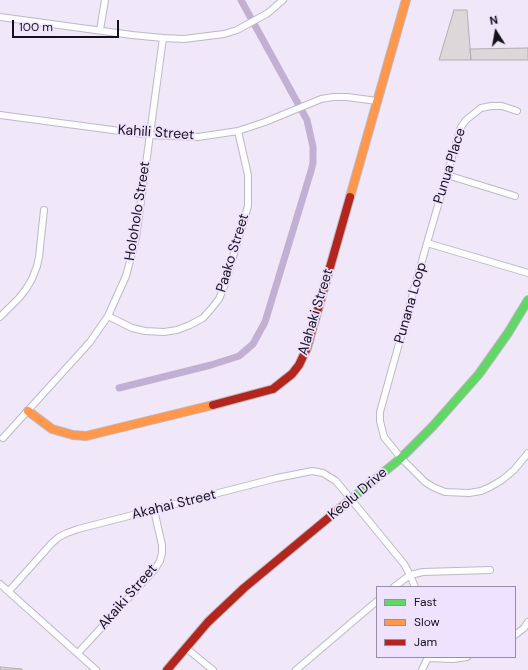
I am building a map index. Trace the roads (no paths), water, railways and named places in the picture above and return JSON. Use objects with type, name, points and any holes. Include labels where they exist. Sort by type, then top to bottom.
[{"type":"street","points":[[100,30],[105,0]]},
{"type":"street","points":[[0,17],[162,38],[204,37],[224,34],[237,30],[276,7],[283,0]]},
{"type":"street","name":"Alahaki Street","points":[[28,411],[52,429],[73,435],[86,436],[273,389],[292,374],[299,365],[307,348],[406,0]]},
{"type":"street","name":"Holoholo Street","points":[[3,438],[90,342],[108,316],[126,276],[135,244],[162,38]]},
{"type":"street","name":"Kahili Street","points":[[0,115],[150,135],[198,137],[238,131],[290,113],[312,102],[333,97],[347,97],[377,101]]},
{"type":"street","name":"Punua Place","points":[[427,243],[461,127],[466,120],[481,108],[502,106],[517,110]]},
{"type":"street","name":"Paako Street","points":[[108,316],[132,328],[145,331],[164,332],[177,330],[202,318],[219,299],[229,273],[248,206],[248,175],[238,131]]},
{"type":"street","points":[[447,175],[515,196]]},
{"type":"street","points":[[0,316],[19,298],[32,279],[38,262],[44,210]]},
{"type":"street","name":"Punana Loop","points":[[528,273],[427,243],[380,412],[380,421],[384,437],[401,458],[420,478],[434,488],[445,492],[469,493],[481,491],[502,480],[514,470],[528,453]]},
{"type":"street","name":"Keolu Drive","points":[[167,670],[208,622],[244,588],[352,500],[401,458],[434,426],[479,374],[508,333],[528,300]]},
{"type":"street","name":"Akahai Street","points":[[9,591],[59,537],[78,529],[277,478],[312,471],[323,473],[331,477],[352,500],[404,564],[415,586]]},
{"type":"street","name":"Akaiki Street","points":[[78,653],[155,569],[160,561],[162,545],[154,510]]},
{"type":"street","points":[[395,586],[410,575],[423,572],[490,570]]},
{"type":"street","points":[[0,584],[96,670]]},
{"type":"street","points":[[296,670],[376,602]]},
{"type":"street","points":[[516,634],[524,628],[528,622]]},
{"type":"street","points":[[186,648],[213,670]]},
{"type":"street","points":[[422,670],[428,658]]},
{"type":"street","points":[[440,658],[460,658]]},
{"type":"waterway","points":[[119,388],[211,365],[239,356],[253,344],[265,322],[311,171],[313,163],[313,147],[307,120],[241,0]]}]
